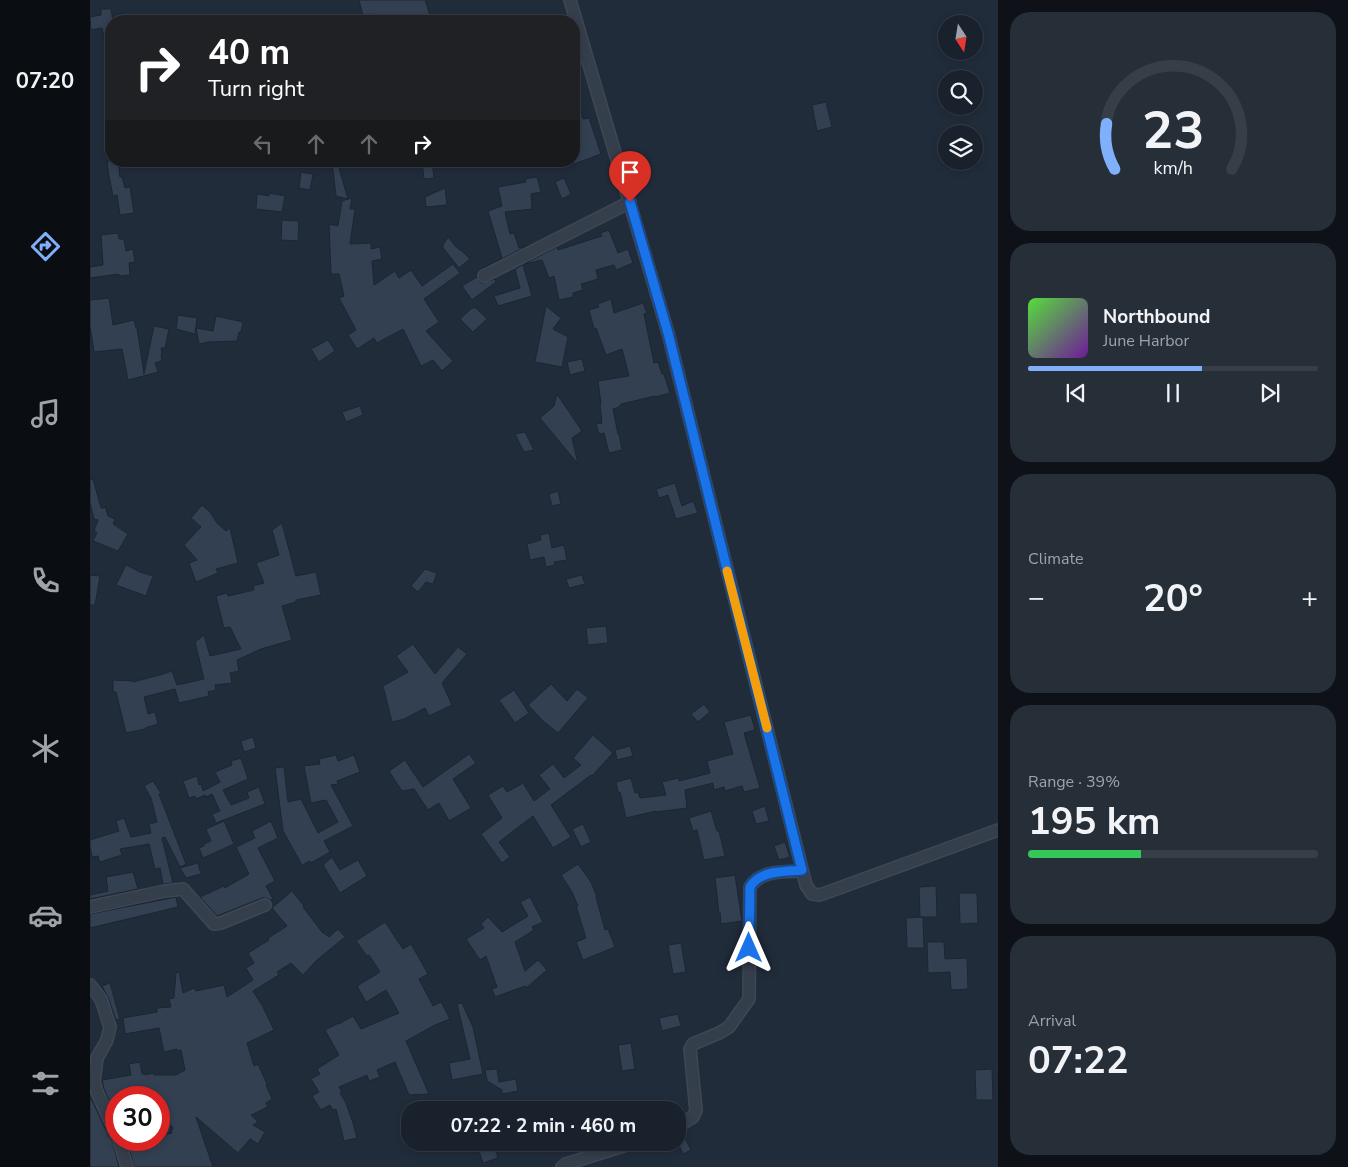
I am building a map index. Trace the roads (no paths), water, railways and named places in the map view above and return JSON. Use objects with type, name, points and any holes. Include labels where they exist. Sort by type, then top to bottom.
[{"type":"street","points":[[570,0],[574,15]]},
{"type":"street","points":[[580,34],[671,342],[806,885],[812,894],[820,895],[998,830]]},
{"type":"street","points":[[484,276],[630,202]]},
{"type":"street","points":[[686,1121],[693,1117],[696,1110],[690,1049],[693,1044],[729,1027],[748,999],[750,887],[754,881],[767,874],[802,870]]},
{"type":"street","points":[[90,907],[183,889],[214,924],[221,923],[265,905]]},
{"type":"street","points":[[90,985],[101,999],[110,1027],[107,1040],[97,1058],[94,1081],[94,1093],[105,1114]]},
{"type":"street","points":[[122,1151],[127,1167]]},
{"type":"street","points":[[562,1167],[607,1151]]}]
